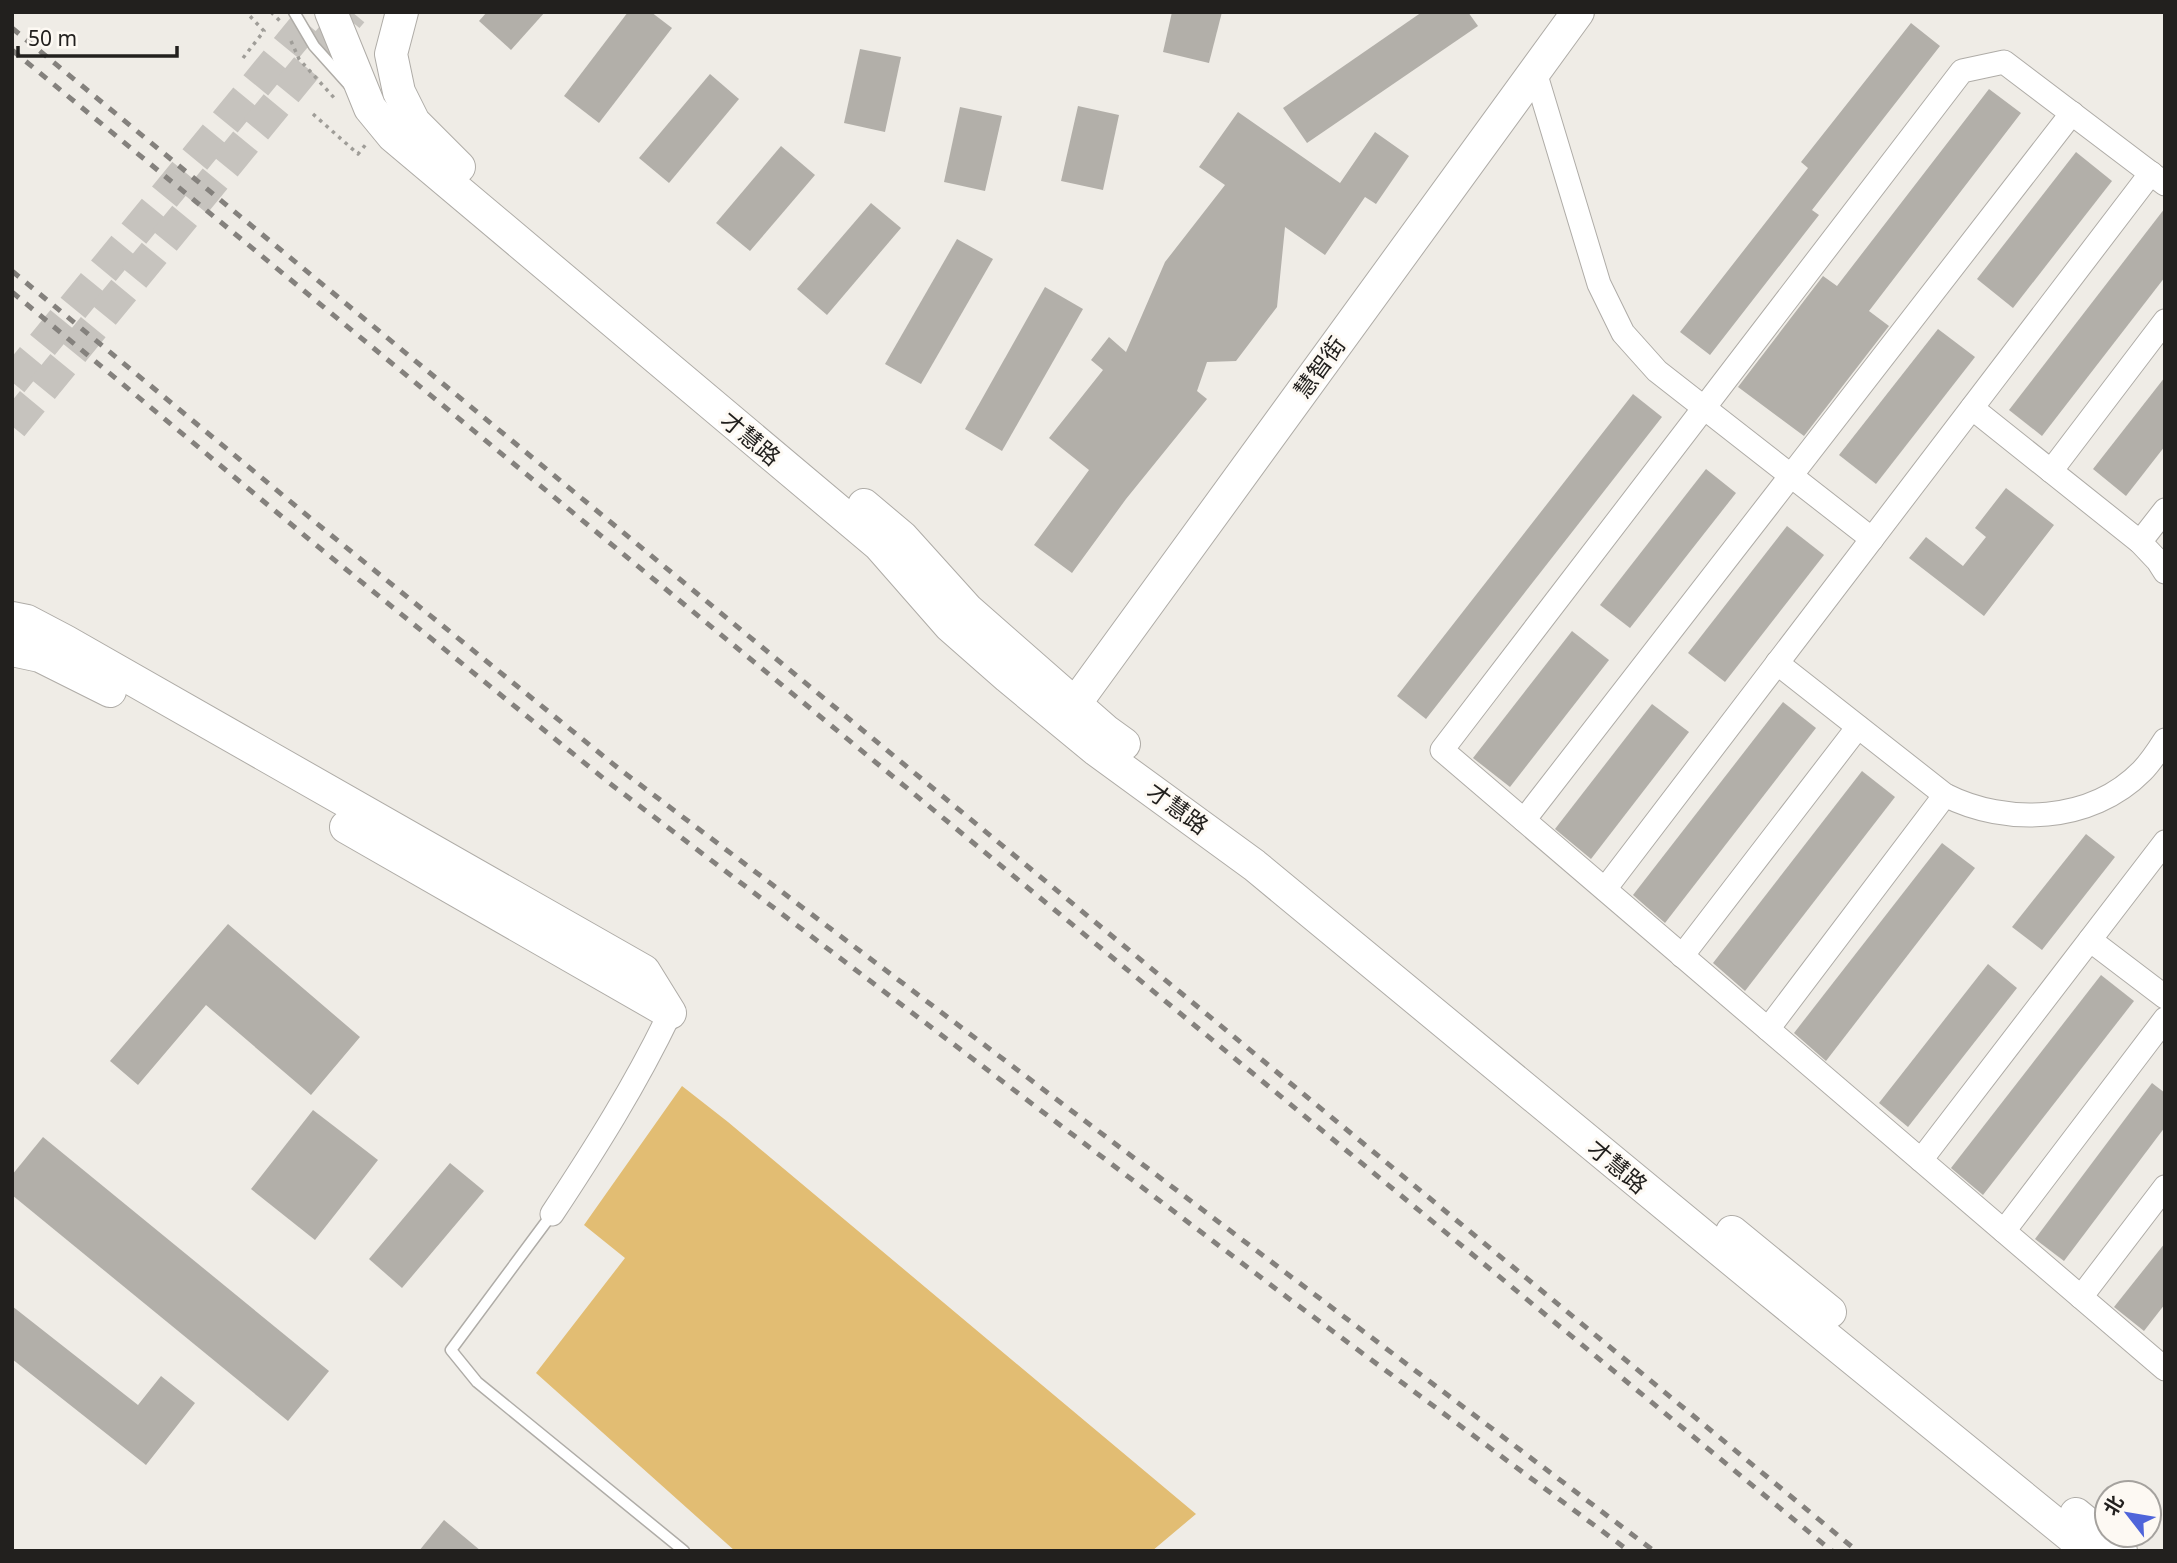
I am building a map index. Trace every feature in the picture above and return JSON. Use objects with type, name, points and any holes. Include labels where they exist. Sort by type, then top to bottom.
[{"type":"street","name":"才慧路","points":[[402,12],[391,54],[399,92],[414,122],[447,157],[902,537],[1062,707],[1095,749],[1254,865],[2089,1551]]},
{"type":"street","name":"慧智街","points":[[1062,707],[1560,12]]},
{"type":"street","name":"慧智街","points":[[1062,707],[1578,12]]},
{"type":"street","name":"才慧路","points":[[331,13],[370,108],[393,136],[878,545],[950,626],[1062,707],[1106,731],[1225,816],[1277,857],[2121,1551]]},
{"type":"street","points":[[1605,889],[1972,408],[2158,178],[2004,62],[1962,71],[1443,750],[1682,956],[2081,1297],[2163,1365]]},
{"type":"street","points":[[1535,72],[1590,257],[1610,311],[1623,333],[1657,372],[1872,539]]},
{"type":"street","points":[[1524,820],[2072,113]]},
{"type":"street","points":[[2051,471],[2165,321]]},
{"type":"street","points":[[1972,408],[2140,542],[2165,572]]},
{"type":"street","points":[[2140,542],[2165,510]]},
{"type":"street","points":[[17,617],[644,971],[670,1013]]},
{"type":"street","points":[[12,650],[40,656],[115,694],[670,1013]]},
{"type":"street","points":[[1777,663],[1944,795],[1991,813],[2056,814],[2089,805],[2120,788],[2162,751]]},
{"type":"street","points":[[1682,956],[1858,727]]},
{"type":"street","points":[[1768,1029],[1944,795]]},
{"type":"street","points":[[1921,1160],[2165,842]]},
{"type":"street","points":[[2090,940],[2165,997]]},
{"type":"street","points":[[552,1214],[606,1132],[645,1064],[670,1013]]},
{"type":"street","points":[[2004,1231],[2165,1019]]},
{"type":"street","points":[[2081,1297],[2165,1187]]},
{"type":"lane","points":[[294,12],[314,46],[370,108]]},
{"type":"lane","points":[[552,1214],[451,1350],[477,1382],[684,1551]]},
{"type":"path","points":[[243,58],[264,32],[246,12]]},
{"type":"path","points":[[313,114],[358,155]]},
{"type":"shaded area","points":[[682,1086],[1196,1514],[1152,1551],[735,1551],[536,1373],[625,1258],[584,1225]]},
{"type":"building","points":[[487,12],[545,12],[511,50],[479,21]]},
{"type":"building","points":[[628,12],[651,12],[672,28],[599,123],[564,96]]},
{"type":"building","points":[[1172,12],[1222,12],[1209,63],[1163,52]]},
{"type":"building","points":[[1422,12],[1468,12],[1478,26],[1307,143],[1283,108]]},
{"type":"building","points":[[1911,23],[1940,46],[1812,210],[1819,215],[1710,355],[1680,332],[1808,168],[1801,162]]},
{"type":"building","points":[[860,49],[901,57],[885,132],[844,123]]},
{"type":"building","points":[[710,74],[739,99],[669,183],[639,158]]},
{"type":"building","points":[[1989,89],[2021,113],[1869,311],[1889,326],[1804,436],[1738,387],[1823,276],[1837,286]]},
{"type":"building","points":[[1078,106],[1119,115],[1103,190],[1061,181]]},
{"type":"building","points":[[960,107],[1002,116],[985,191],[944,182]]},
{"type":"building","points":[[1238,112],[1340,183],[1375,132],[1409,156],[1376,204],[1365,197],[1325,255],[1285,227],[1277,307],[1236,361],[1207,362],[1197,391],[1207,399],[1126,499],[1072,573],[1034,545],[1089,470],[1049,438],[1103,370],[1091,360],[1109,337],[1126,352],[1165,262],[1225,185],[1199,167]]},
{"type":"building","points":[[781,146],[815,175],[750,251],[716,223]]},
{"type":"building","points":[[2076,152],[2112,181],[2013,308],[1977,279]]},
{"type":"building","points":[[871,203],[901,228],[827,315],[797,289]]},
{"type":"building","points":[[2165,208],[2165,277],[2042,436],[2009,410]]},
{"type":"building","points":[[957,239],[993,259],[921,384],[885,364]]},
{"type":"building","points":[[1045,287],[1083,309],[1002,451],[965,429]]},
{"type":"building","points":[[1938,329],[1975,357],[1876,484],[1839,455]]},
{"type":"building","points":[[2165,377],[2165,446],[2126,496],[2093,469]]},
{"type":"building","points":[[1633,394],[1662,417],[1426,719],[1397,696]]},
{"type":"building","points":[[1706,469],[1736,493],[1630,628],[1600,605]]},
{"type":"building","points":[[2006,488],[2054,525],[1984,616],[1909,558],[1926,537],[1963,566],[1986,537],[1975,528]]},
{"type":"building","points":[[1787,526],[1824,555],[1725,682],[1688,653]]},
{"type":"building","points":[[1572,631],[1609,660],[1510,787],[1473,758]]},
{"type":"building","points":[[1783,702],[1816,728],[1665,923],[1633,895]]},
{"type":"building","points":[[1652,704],[1689,732],[1591,859],[1555,829]]},
{"type":"building","points":[[1862,771],[1895,797],[1745,991],[1713,963]]},
{"type":"building","points":[[2086,834],[2115,857],[2042,950],[2012,927]]},
{"type":"building","points":[[1942,843],[1975,868],[1826,1061],[1794,1033]]},
{"type":"building","points":[[228,924],[360,1037],[311,1095],[206,1005],[138,1085],[110,1061]]},
{"type":"building","points":[[1988,964],[2017,988],[1908,1127],[1879,1103]]},
{"type":"building","points":[[2101,975],[2134,1001],[1983,1195],[1951,1168]]},
{"type":"building","points":[[2152,1083],[2165,1093],[2165,1127],[2064,1261],[2035,1239]]},
{"type":"building","points":[[313,1110],[378,1160],[315,1240],[251,1189]]},
{"type":"building","points":[[43,1137],[329,1371],[288,1421],[12,1195],[12,1175]]},
{"type":"building","points":[[450,1163],[484,1191],[402,1288],[369,1259]]},
{"type":"building","points":[[2165,1243],[2165,1304],[2144,1331],[2114,1307]]},
{"type":"building","points":[[12,1306],[138,1405],[161,1376],[195,1403],[146,1465],[12,1359]]},
{"type":"building","points":[[444,1520],[481,1551],[419,1551]]},
{"type":"tunnel","points":[[12,382],[316,12]]},
{"type":"tunnel","points":[[12,426],[352,12]]},
{"type":"railway","points":[[12,28],[1857,1551]]},
{"type":"railway","points":[[12,50],[1832,1551]]},
{"type":"railway","points":[[12,271],[618,768],[1654,1551]]},
{"type":"railway","points":[[12,292],[316,545],[608,782],[1288,1298],[1629,1551]]}]
